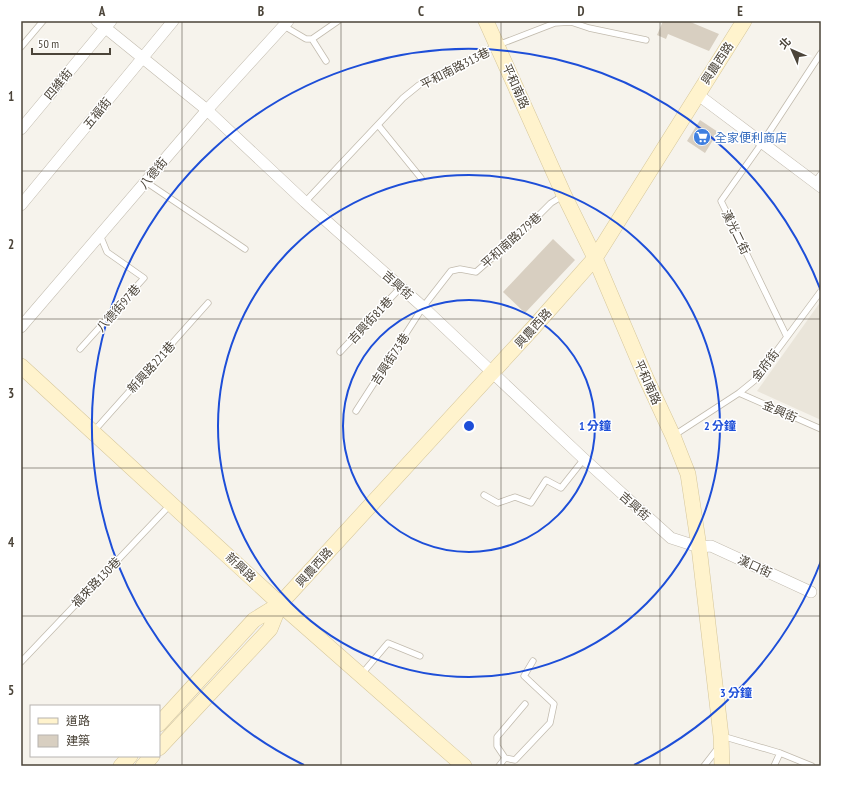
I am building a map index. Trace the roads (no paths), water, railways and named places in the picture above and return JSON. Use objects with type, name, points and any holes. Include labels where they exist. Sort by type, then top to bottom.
[{"type":"main road","name":"平和南路","points":[[486,21],[564,195],[595,258],[646,378],[673,436],[688,474],[721,739],[722,766]]},
{"type":"main road","name":"興農西路","points":[[160,723],[254,620],[280,604],[492,373],[595,258],[744,21]]},
{"type":"main road","name":"新興路","points":[[21,366],[172,503],[280,604],[464,766]]},
{"type":"main road","name":"興農西路","points":[[160,747],[270,628],[280,604]]},
{"type":"main road","points":[[121,766],[129,757]]},
{"type":"main road","points":[[143,766],[151,757]]},
{"type":"street","name":"五福街","points":[[21,205],[173,21]]},
{"type":"street","name":"吉興街","points":[[104,23],[142,58],[207,110],[305,202],[401,287],[584,459],[671,538],[698,547]]},
{"type":"street","name":"四維街","points":[[21,129],[104,23]]},
{"type":"street","name":"八德街","points":[[21,327],[207,110],[286,23]]},
{"type":"street","points":[[697,94],[762,143],[819,181]]},
{"type":"street","name":"漢口街","points":[[698,547],[711,546],[811,592]]},
{"type":"lane","points":[[21,47],[43,21]]},
{"type":"lane","points":[[286,23],[306,39],[312,39],[338,21]]},
{"type":"lane","points":[[571,21],[589,28],[646,40]]},
{"type":"lane","name":"平和南路313巷","points":[[305,202],[403,98],[419,85],[498,45],[555,23],[571,21]]},
{"type":"lane","points":[[312,39],[326,61]]},
{"type":"lane","name":"漢光二街","points":[[787,337],[721,202],[821,53]]},
{"type":"lane","points":[[378,125],[421,178]]},
{"type":"lane","points":[[146,182],[245,249]]},
{"type":"lane","name":"平和南路279巷","points":[[423,308],[451,271],[460,269],[476,272],[523,231],[551,203],[564,195]]},
{"type":"lane","name":"八德街97巷","points":[[80,349],[144,278],[107,252],[100,236]]},
{"type":"lane","name":"吉興街81巷","points":[[340,352],[401,287]]},
{"type":"lane","name":"金府街","points":[[673,436],[739,393],[755,380],[787,337],[819,298],[821,290]]},
{"type":"lane","name":"新興路221巷","points":[[93,432],[208,303]]},
{"type":"lane","name":"吉興街73巷","points":[[356,411],[423,308]]},
{"type":"lane","name":"金興街","points":[[739,393],[821,430]]},
{"type":"lane","points":[[484,495],[498,503],[515,497],[531,502],[546,480],[561,488],[584,459]]},
{"type":"lane","name":"福來路130巷","points":[[21,662],[172,503]]},
{"type":"lane","points":[[361,675],[388,643],[420,656]]},
{"type":"lane","points":[[525,704],[497,737],[497,746],[505,758],[515,760],[550,722],[554,704],[524,676],[533,661]]},
{"type":"lane","points":[[704,766],[721,739],[780,753],[812,766]]},
{"type":"lane","points":[[774,766],[780,753]]},
{"type":"lane","points":[[499,766],[505,758]]},
{"type":"place","name":"全家便利商店","points":[[702,137]]}]
